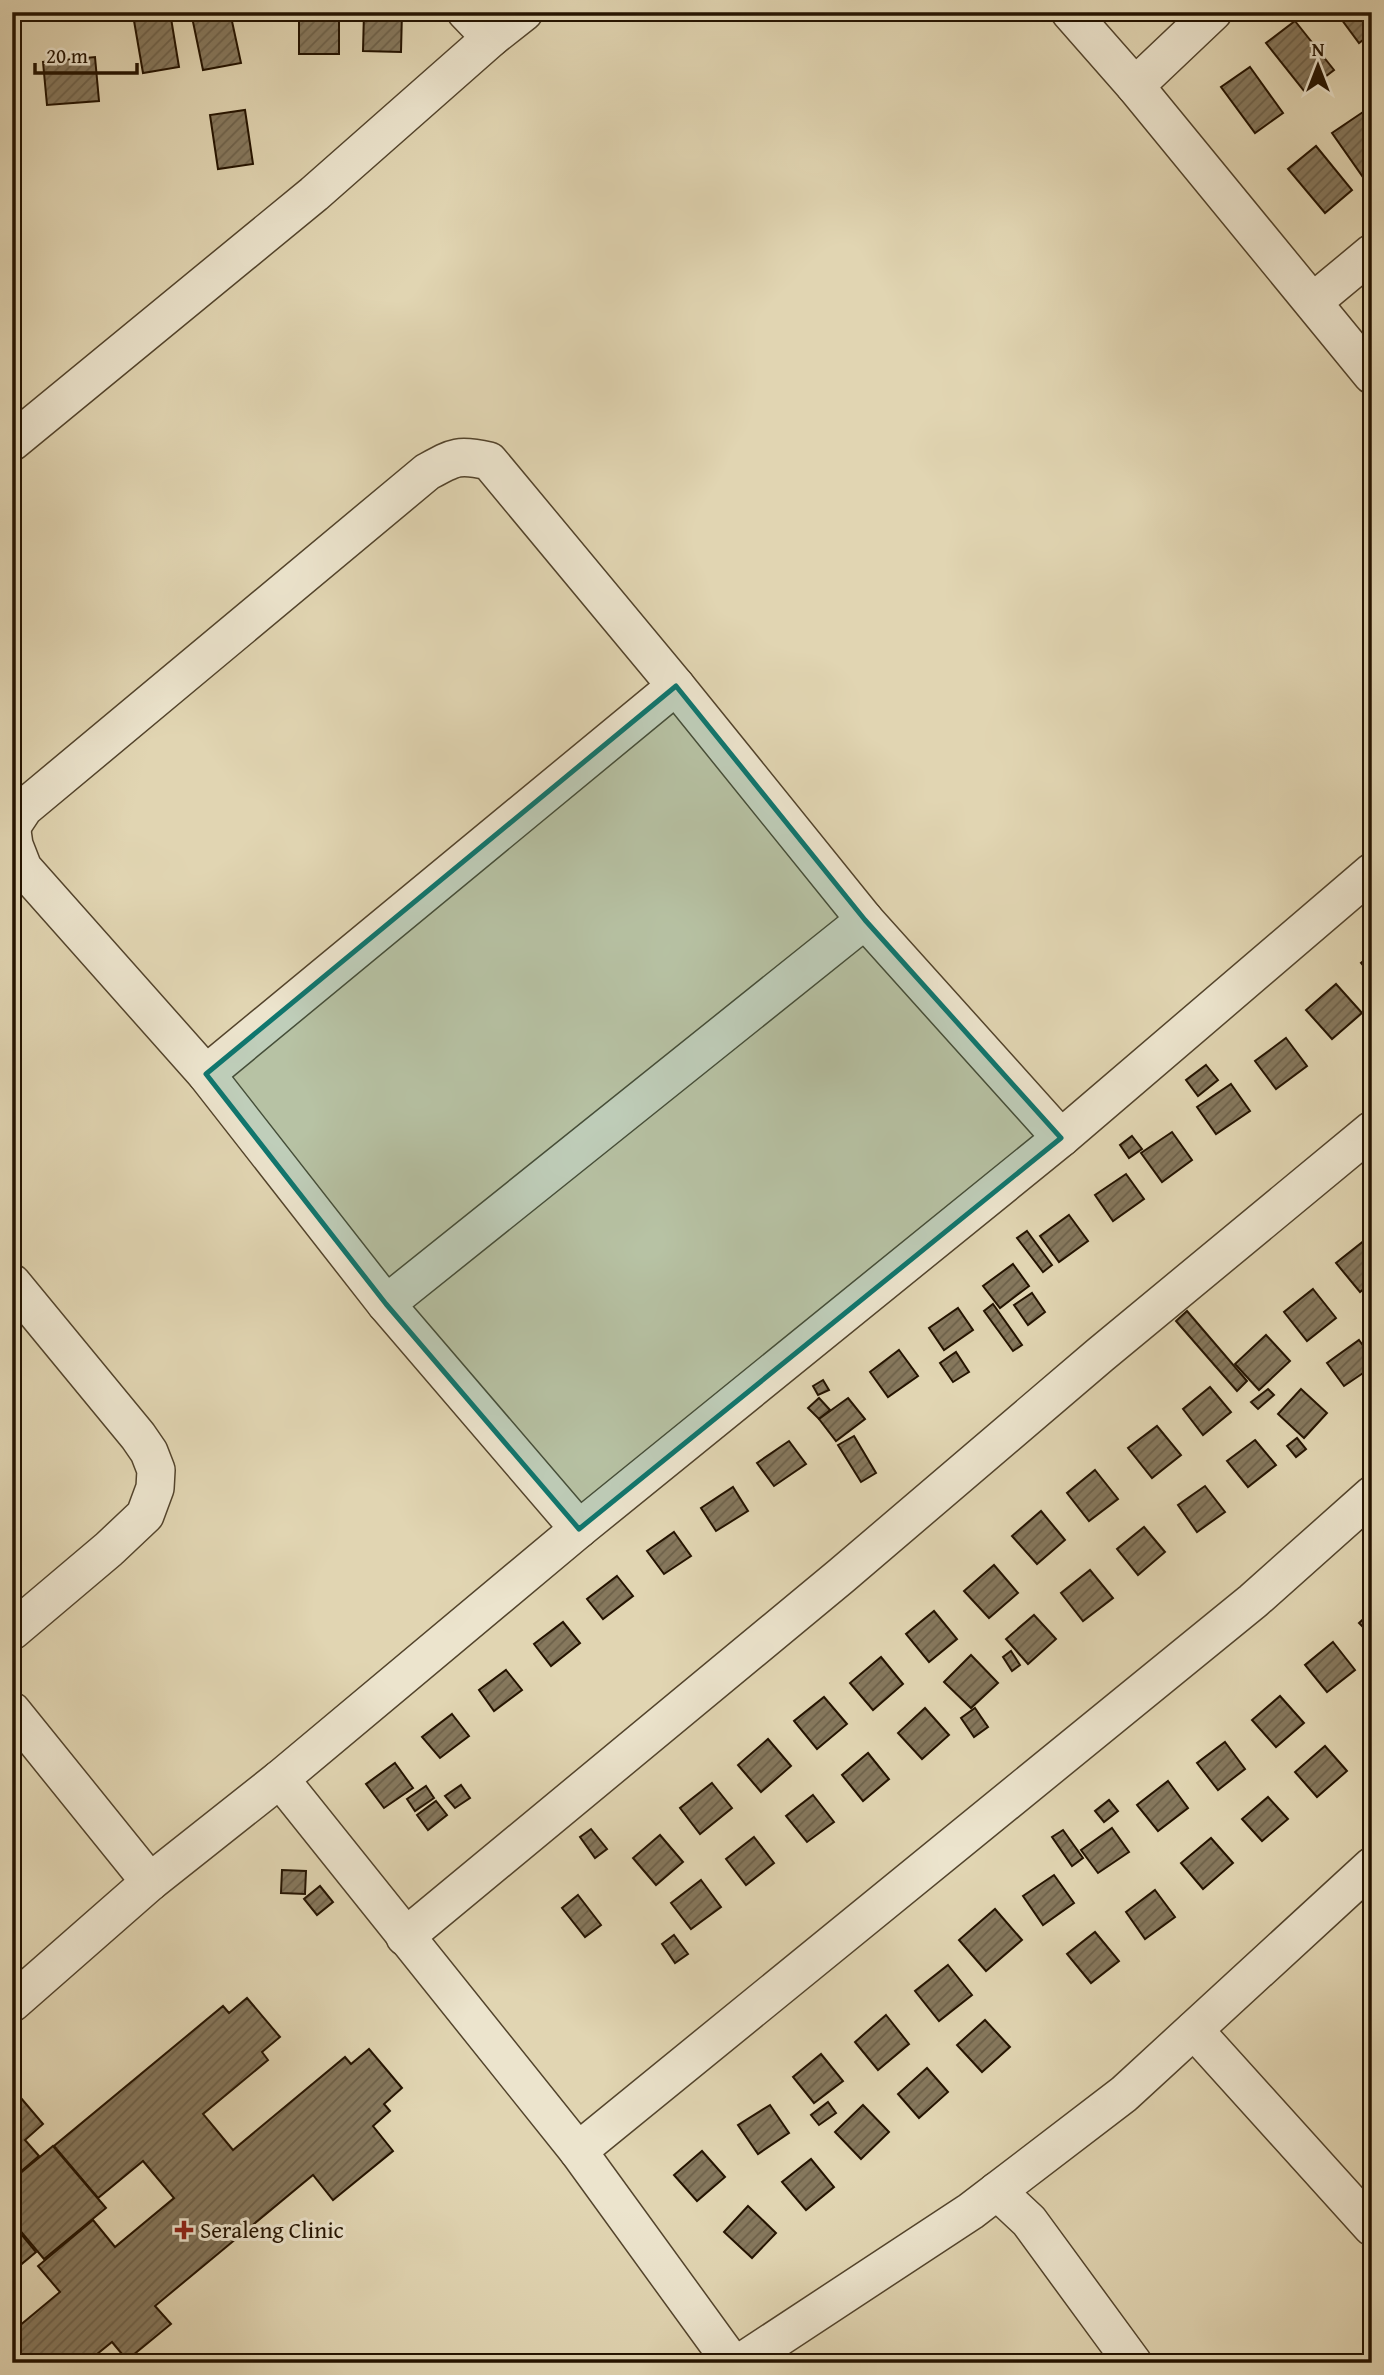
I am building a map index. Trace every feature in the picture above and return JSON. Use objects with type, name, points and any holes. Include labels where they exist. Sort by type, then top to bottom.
[{"type":"street","points":[[12,442],[314,194],[478,25],[524,12]]},
{"type":"street","points":[[1070,12],[1135,86],[1372,375]]},
{"type":"street","points":[[1135,86],[1213,12]]},
{"type":"street","points":[[1313,302],[1372,253]]},
{"type":"street","points":[[12,826],[24,808],[426,472],[450,459],[465,456],[489,461],[865,920],[1061,1138]]},
{"type":"street","points":[[206,1074],[676,686]]},
{"type":"street","points":[[12,831],[23,868],[206,1074],[386,1304],[579,1529]]},
{"type":"street","points":[[12,2003],[150,1882],[281,1779],[579,1529],[1061,1138],[1372,872]]},
{"type":"street","points":[[386,1304],[865,920]]},
{"type":"street","points":[[405,1937],[841,1576],[1100,1355],[1372,1130]]},
{"type":"street","points":[[12,1283],[138,1436],[149,1452],[156,1471],[155,1488],[145,1515],[109,1549],[12,1630]]},
{"type":"street","points":[[578,2151],[1253,1601],[1372,1495]]},
{"type":"street","points":[[12,1711],[150,1882]]},
{"type":"street","points":[[281,1779],[578,2151],[732,2363]]},
{"type":"street","points":[[740,2363],[971,2211],[1124,2094],[1372,1866]]},
{"type":"street","points":[[1194,2029],[1372,2227]]},
{"type":"street","points":[[997,2191],[1029,2221],[1132,2363]]},
{"type":"highlighted area","points":[[676,686],[865,920],[1061,1138],[579,1529],[386,1304],[206,1074]]},
{"type":"building","points":[[170,12],[179,67],[143,73],[133,15]]},
{"type":"building","points":[[230,12],[241,63],[203,70],[192,17]]},
{"type":"building","points":[[299,12],[339,12],[339,54],[299,54]]},
{"type":"building","points":[[364,12],[402,12],[401,52],[363,51]]},
{"type":"building","points":[[1336,12],[1372,12],[1372,33],[1359,43]]},
{"type":"building","points":[[1295,21],[1334,70],[1305,92],[1266,43]]},
{"type":"building","points":[[95,57],[99,101],[47,105],[43,62]]},
{"type":"building","points":[[1250,67],[1283,113],[1255,133],[1221,87]]},
{"type":"building","points":[[245,110],[253,164],[218,169],[210,115]]},
{"type":"building","points":[[1363,112],[1372,124],[1372,175],[1365,180],[1332,133]]},
{"type":"building","points":[[1316,146],[1352,190],[1325,213],[1288,169]]},
{"type":"building","points":[[1372,954],[1372,976],[1361,963]]},
{"type":"building","points":[[1336,984],[1362,1013],[1332,1039],[1306,1010]]},
{"type":"building","points":[[1286,1038],[1307,1066],[1276,1089],[1255,1061]]},
{"type":"building","points":[[1206,1065],[1218,1080],[1198,1096],[1186,1080]]},
{"type":"building","points":[[1231,1084],[1250,1111],[1216,1134],[1197,1107]]},
{"type":"building","points":[[1172,1132],[1192,1160],[1162,1182],[1141,1153]]},
{"type":"building","points":[[1132,1136],[1142,1149],[1129,1158],[1120,1145]]},
{"type":"building","points":[[1126,1174],[1144,1199],[1113,1221],[1095,1195]]},
{"type":"building","points":[[1069,1215],[1088,1241],[1059,1262],[1040,1236]]},
{"type":"building","points":[[1027,1231],[1052,1265],[1043,1272],[1017,1238]]},
{"type":"building","points":[[1365,1240],[1372,1249],[1372,1282],[1360,1292],[1336,1263]]},
{"type":"building","points":[[1013,1264],[1029,1286],[1000,1308],[983,1286]]},
{"type":"building","points":[[1313,1289],[1336,1318],[1307,1341],[1284,1312]]},
{"type":"building","points":[[1032,1293],[1045,1312],[1028,1325],[1014,1305]]},
{"type":"building","points":[[993,1304],[1022,1345],[1013,1351],[984,1311]]},
{"type":"building","points":[[958,1308],[973,1330],[944,1350],[929,1328]]},
{"type":"building","points":[[1187,1311],[1247,1381],[1237,1391],[1176,1321]]},
{"type":"building","points":[[1266,1335],[1290,1361],[1259,1390],[1235,1364]]},
{"type":"building","points":[[1359,1340],[1372,1358],[1372,1367],[1344,1386],[1327,1363]]},
{"type":"building","points":[[899,1350],[918,1376],[888,1397],[870,1372]]},
{"type":"building","points":[[956,1352],[969,1372],[953,1382],[940,1363]]},
{"type":"building","points":[[823,1380],[829,1390],[818,1395],[813,1386]]},
{"type":"building","points":[[1210,1387],[1231,1412],[1203,1435],[1183,1409]]},
{"type":"building","points":[[1268,1389],[1274,1395],[1258,1409],[1251,1402]]},
{"type":"building","points":[[1301,1389],[1327,1413],[1304,1438],[1278,1414]]},
{"type":"building","points":[[819,1398],[830,1410],[819,1419],[808,1408]]},
{"type":"building","points":[[848,1398],[865,1419],[836,1441],[819,1419]]},
{"type":"building","points":[[1157,1426],[1181,1455],[1152,1478],[1128,1448]]},
{"type":"building","points":[[854,1436],[876,1473],[861,1482],[838,1445]]},
{"type":"building","points":[[1297,1438],[1306,1449],[1296,1457],[1287,1446]]},
{"type":"building","points":[[1255,1440],[1276,1465],[1248,1487],[1227,1461]]},
{"type":"building","points":[[789,1441],[806,1464],[774,1486],[757,1463]]},
{"type":"building","points":[[1095,1470],[1118,1499],[1089,1521],[1067,1493]]},
{"type":"building","points":[[1205,1486],[1225,1512],[1197,1532],[1178,1505]]},
{"type":"building","points":[[733,1487],[748,1511],[716,1531],[701,1508]]},
{"type":"building","points":[[1041,1511],[1065,1540],[1037,1564],[1012,1536]]},
{"type":"building","points":[[1144,1527],[1165,1552],[1138,1575],[1117,1549]]},
{"type":"building","points":[[674,1532],[691,1556],[664,1574],[647,1551]]},
{"type":"building","points":[[994,1565],[1018,1593],[989,1618],[964,1591]]},
{"type":"building","points":[[1090,1570],[1113,1598],[1083,1621],[1061,1593]]},
{"type":"building","points":[[617,1576],[633,1596],[603,1619],[587,1599]]},
{"type":"building","points":[[934,1611],[957,1639],[929,1662],[906,1634]]},
{"type":"building","points":[[1372,1611],[1372,1636],[1359,1623]]},
{"type":"building","points":[[1034,1615],[1056,1639],[1028,1664],[1006,1639]]},
{"type":"building","points":[[563,1622],[580,1643],[551,1666],[534,1644]]},
{"type":"building","points":[[1333,1642],[1355,1670],[1327,1692],[1305,1665]]},
{"type":"building","points":[[1011,1651],[1020,1665],[1012,1671],[1003,1657]]},
{"type":"building","points":[[971,1655],[998,1683],[971,1708],[944,1682]]},
{"type":"building","points":[[881,1657],[903,1684],[873,1710],[850,1683]]},
{"type":"building","points":[[506,1670],[522,1690],[494,1711],[479,1690]]},
{"type":"building","points":[[1280,1696],[1304,1723],[1276,1747],[1252,1720]]},
{"type":"building","points":[[824,1697],[847,1724],[817,1749],[794,1721]]},
{"type":"building","points":[[925,1708],[949,1735],[922,1759],[898,1733]]},
{"type":"building","points":[[975,1708],[988,1727],[974,1737],[961,1718]]},
{"type":"building","points":[[452,1714],[469,1736],[440,1758],[422,1737]]},
{"type":"building","points":[[768,1739],[791,1766],[761,1792],[738,1765]]},
{"type":"building","points":[[1225,1742],[1245,1769],[1218,1790],[1197,1763]]},
{"type":"building","points":[[1325,1746],[1347,1771],[1317,1797],[1295,1772]]},
{"type":"building","points":[[868,1753],[889,1779],[863,1801],[842,1775]]},
{"type":"building","points":[[395,1763],[413,1788],[384,1808],[366,1784]]},
{"type":"building","points":[[1168,1781],[1188,1808],[1158,1831],[1137,1805]]},
{"type":"building","points":[[712,1783],[732,1808],[700,1834],[680,1808]]},
{"type":"building","points":[[461,1785],[470,1798],[455,1808],[445,1796]]},
{"type":"building","points":[[426,1786],[434,1798],[415,1811],[407,1799]]},
{"type":"building","points":[[813,1795],[834,1822],[807,1842],[786,1816]]},
{"type":"building","points":[[1268,1797],[1288,1819],[1262,1841],[1242,1819]]},
{"type":"building","points":[[1109,1800],[1118,1811],[1104,1822],[1095,1811]]},
{"type":"building","points":[[436,1801],[447,1815],[428,1830],[417,1815]]},
{"type":"building","points":[[1112,1828],[1129,1852],[1098,1873],[1081,1850]]},
{"type":"building","points":[[591,1829],[607,1849],[595,1858],[580,1837]]},
{"type":"building","points":[[1063,1830],[1083,1858],[1072,1866],[1052,1837]]},
{"type":"building","points":[[660,1835],[683,1862],[656,1885],[633,1858]]},
{"type":"building","points":[[754,1837],[774,1863],[746,1885],[726,1859]]},
{"type":"building","points":[[1211,1838],[1233,1863],[1203,1889],[1181,1863]]},
{"type":"building","points":[[282,1870],[306,1871],[305,1894],[281,1893]]},
{"type":"building","points":[[1054,1875],[1074,1903],[1043,1925],[1023,1896]]},
{"type":"building","points":[[701,1880],[721,1907],[691,1929],[671,1903]]},
{"type":"building","points":[[320,1886],[333,1902],[317,1915],[304,1899]]},
{"type":"building","points":[[1155,1890],[1175,1917],[1145,1939],[1126,1912]]},
{"type":"building","points":[[578,1895],[601,1925],[585,1937],[562,1908]]},
{"type":"building","points":[[995,1909],[1022,1940],[986,1971],[959,1940]]},
{"type":"building","points":[[1095,1932],[1119,1961],[1091,1983],[1067,1954]]},
{"type":"building","points":[[674,1935],[688,1954],[675,1963],[662,1944]]},
{"type":"building","points":[[948,1965],[972,1995],[939,2021],[915,1991]]},
{"type":"building","points":[[247,1998],[280,2037],[262,2052],[268,2060],[203,2114],[233,2150],[345,2057],[351,2064],[369,2049],[402,2088],[384,2104],[390,2111],[373,2126],[393,2151],[333,2200],[313,2175],[155,2306],[171,2324],[127,2360],[112,2342],[86,2363],[12,2363],[12,2332],[60,2292],[38,2266],[93,2220],[115,2247],[174,2198],[143,2161],[98,2198],[54,2146],[223,2006],[229,2013]]},
{"type":"building","points":[[886,2015],[909,2044],[878,2070],[855,2042]]},
{"type":"building","points":[[985,2020],[1010,2047],[982,2072],[957,2045]]},
{"type":"building","points":[[821,2054],[843,2081],[814,2103],[793,2077]]},
{"type":"building","points":[[927,2068],[948,2092],[919,2118],[898,2094]]},
{"type":"building","points":[[15,2091],[43,2124],[25,2140],[39,2156],[12,2179],[12,2094]]},
{"type":"building","points":[[828,2102],[836,2113],[819,2125],[811,2115]]},
{"type":"building","points":[[770,2105],[789,2133],[758,2154],[738,2125]]},
{"type":"building","points":[[863,2105],[889,2132],[861,2159],[835,2132]]},
{"type":"building","points":[[53,2146],[106,2208],[44,2259],[12,2221],[12,2180]]},
{"type":"building","points":[[702,2151],[725,2177],[697,2201],[674,2175]]},
{"type":"building","points":[[811,2159],[834,2187],[806,2210],[782,2182]]},
{"type":"building","points":[[748,2206],[776,2233],[752,2258],[724,2232]]},
{"type":"building","points":[[12,2223],[36,2252],[12,2272]]},
{"type":"place","name":"Seraleng Clinic","points":[[184,2230]]}]
